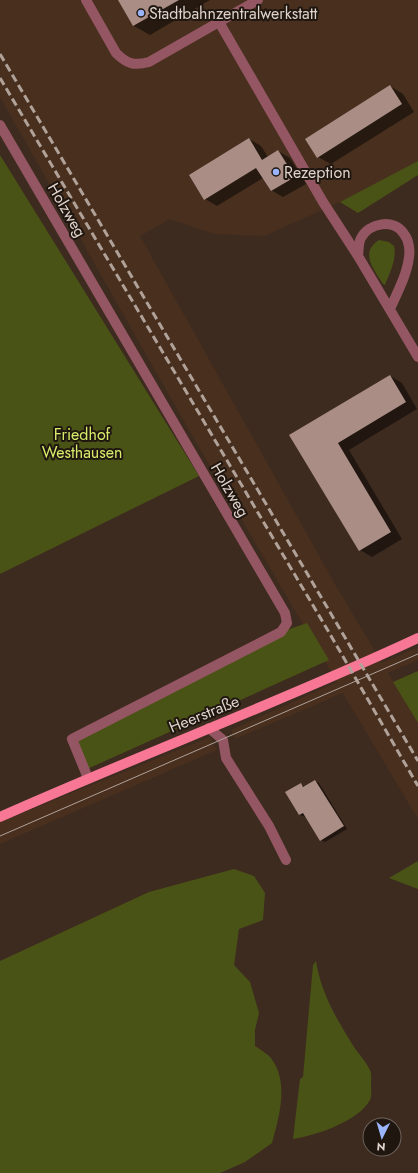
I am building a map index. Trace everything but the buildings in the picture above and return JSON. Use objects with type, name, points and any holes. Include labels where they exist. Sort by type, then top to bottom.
[{"type":"main road","name":"Heerstraße","points":[[0,817],[88,778],[338,675],[418,638]]},
{"type":"lane","points":[[86,0],[116,53],[123,60],[132,64],[149,62],[258,0]]},
{"type":"lane","points":[[219,22],[323,202],[358,256],[418,357]]},
{"type":"lane","name":"Holzweg","points":[[0,125],[285,613],[287,623],[281,632],[72,739],[88,778]]},
{"type":"lane","points":[[358,256],[360,239],[369,228],[381,223],[394,226],[404,233],[409,246],[409,257],[402,281],[390,309]]},
{"type":"lane","points":[[209,728],[223,740],[226,758],[269,826],[286,860]]},
{"type":"shaded area","points":[[0,0],[418,0],[418,161],[340,202],[264,236],[214,234],[170,219],[140,236],[336,586],[382,663],[418,647],[418,660],[388,673],[418,723],[418,819],[343,693],[235,739],[231,730],[337,682],[189,430],[0,97]]},
{"type":"shaded area","points":[[210,737],[217,750],[0,844],[0,822]]},
{"type":"green space","name":"Friedhof Westhausen","points":[[0,155],[199,476],[0,574]]},
{"type":"green space","points":[[418,161],[418,175],[358,213],[340,202]]},
{"type":"green space","points":[[379,240],[389,242],[394,246],[395,251],[395,256],[385,285],[373,267],[369,256],[373,245]]},
{"type":"green space","points":[[307,623],[329,660],[85,770],[72,739],[281,632]]},
{"type":"green space","points":[[418,671],[418,723],[393,682]]},
{"type":"green space","points":[[418,861],[418,889],[389,878]]},
{"type":"green space","points":[[234,869],[254,876],[265,893],[263,920],[239,929],[234,965],[250,982],[259,1013],[255,1030],[255,1046],[270,1057],[280,1077],[280,1111],[272,1143],[245,1162],[220,1173],[0,1173],[0,961],[149,892]]},
{"type":"green space","points":[[316,961],[318,973],[330,1006],[354,1047],[370,1070],[371,1097],[364,1108],[347,1121],[313,1135],[293,1139],[300,1079],[303,1077],[313,965]]},
{"type":"tram line","points":[[0,836],[418,654]]},
{"type":"railway","points":[[0,54],[418,761]]},
{"type":"railway","points":[[0,78],[327,629],[418,786]]},
{"type":"place","name":"Stadtbahnzentralwerkstatt","points":[[141,13]]},
{"type":"place","name":"Rezeption","points":[[276,172]]}]
